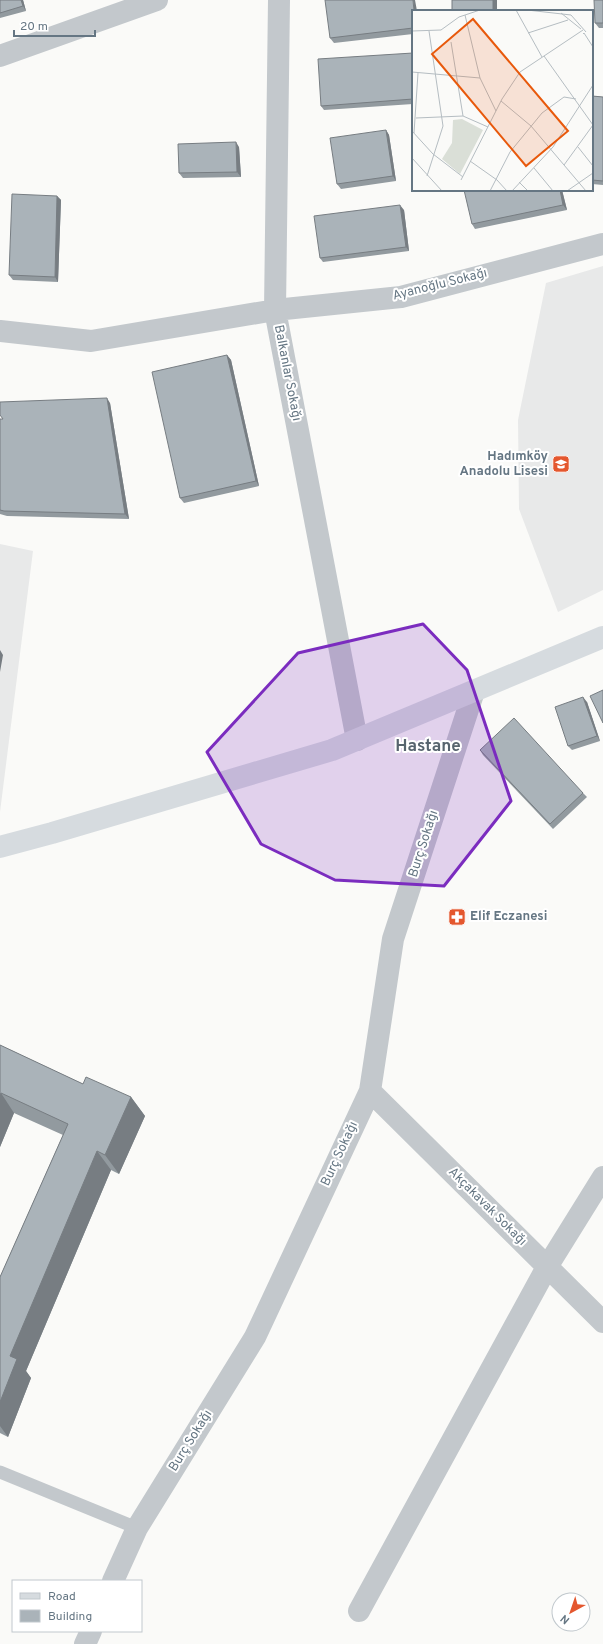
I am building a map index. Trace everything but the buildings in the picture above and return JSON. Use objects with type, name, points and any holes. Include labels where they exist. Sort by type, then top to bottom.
[{"type":"street","points":[[0,56],[157,0]]},
{"type":"street","name":"Balkanlar Sokağı","points":[[279,0],[275,310],[357,740]]},
{"type":"street","name":"Ayanoğlu Sokağı","points":[[0,332],[91,341],[275,310],[400,297],[603,244]]},
{"type":"street","points":[[0,847],[324,752],[357,740],[603,637]]},
{"type":"street","name":"Burç Sokağı","points":[[113,1580],[137,1528],[255,1337],[370,1091],[393,939],[474,691]]},
{"type":"street","name":"Akçakavak Sokağı","points":[[370,1091],[603,1322]]},
{"type":"street","points":[[359,1611],[547,1267],[603,1178]]},
{"type":"street","points":[[85,1644],[91,1632]]},
{"type":"lane","points":[[0,1472],[137,1528]]},
{"type":"highlighted area","points":[[423,624],[467,670],[511,801],[444,886],[335,880],[261,844],[207,752],[298,653]]},
{"type":"shaded area","name":"Hadımköy Anadolu Lisesi","points":[[603,266],[603,590],[558,612],[519,509],[518,420],[546,283]]},
{"type":"shaded area","points":[[0,544],[33,551],[0,812]]},
{"type":"place","name":"Hadımköy Anadolu Lisesi","points":[[561,464]]},
{"type":"place","name":"Elif Eczanesi","points":[[457,917]]},
{"type":"district","name":"Hastane","points":[[428,747]]}]
